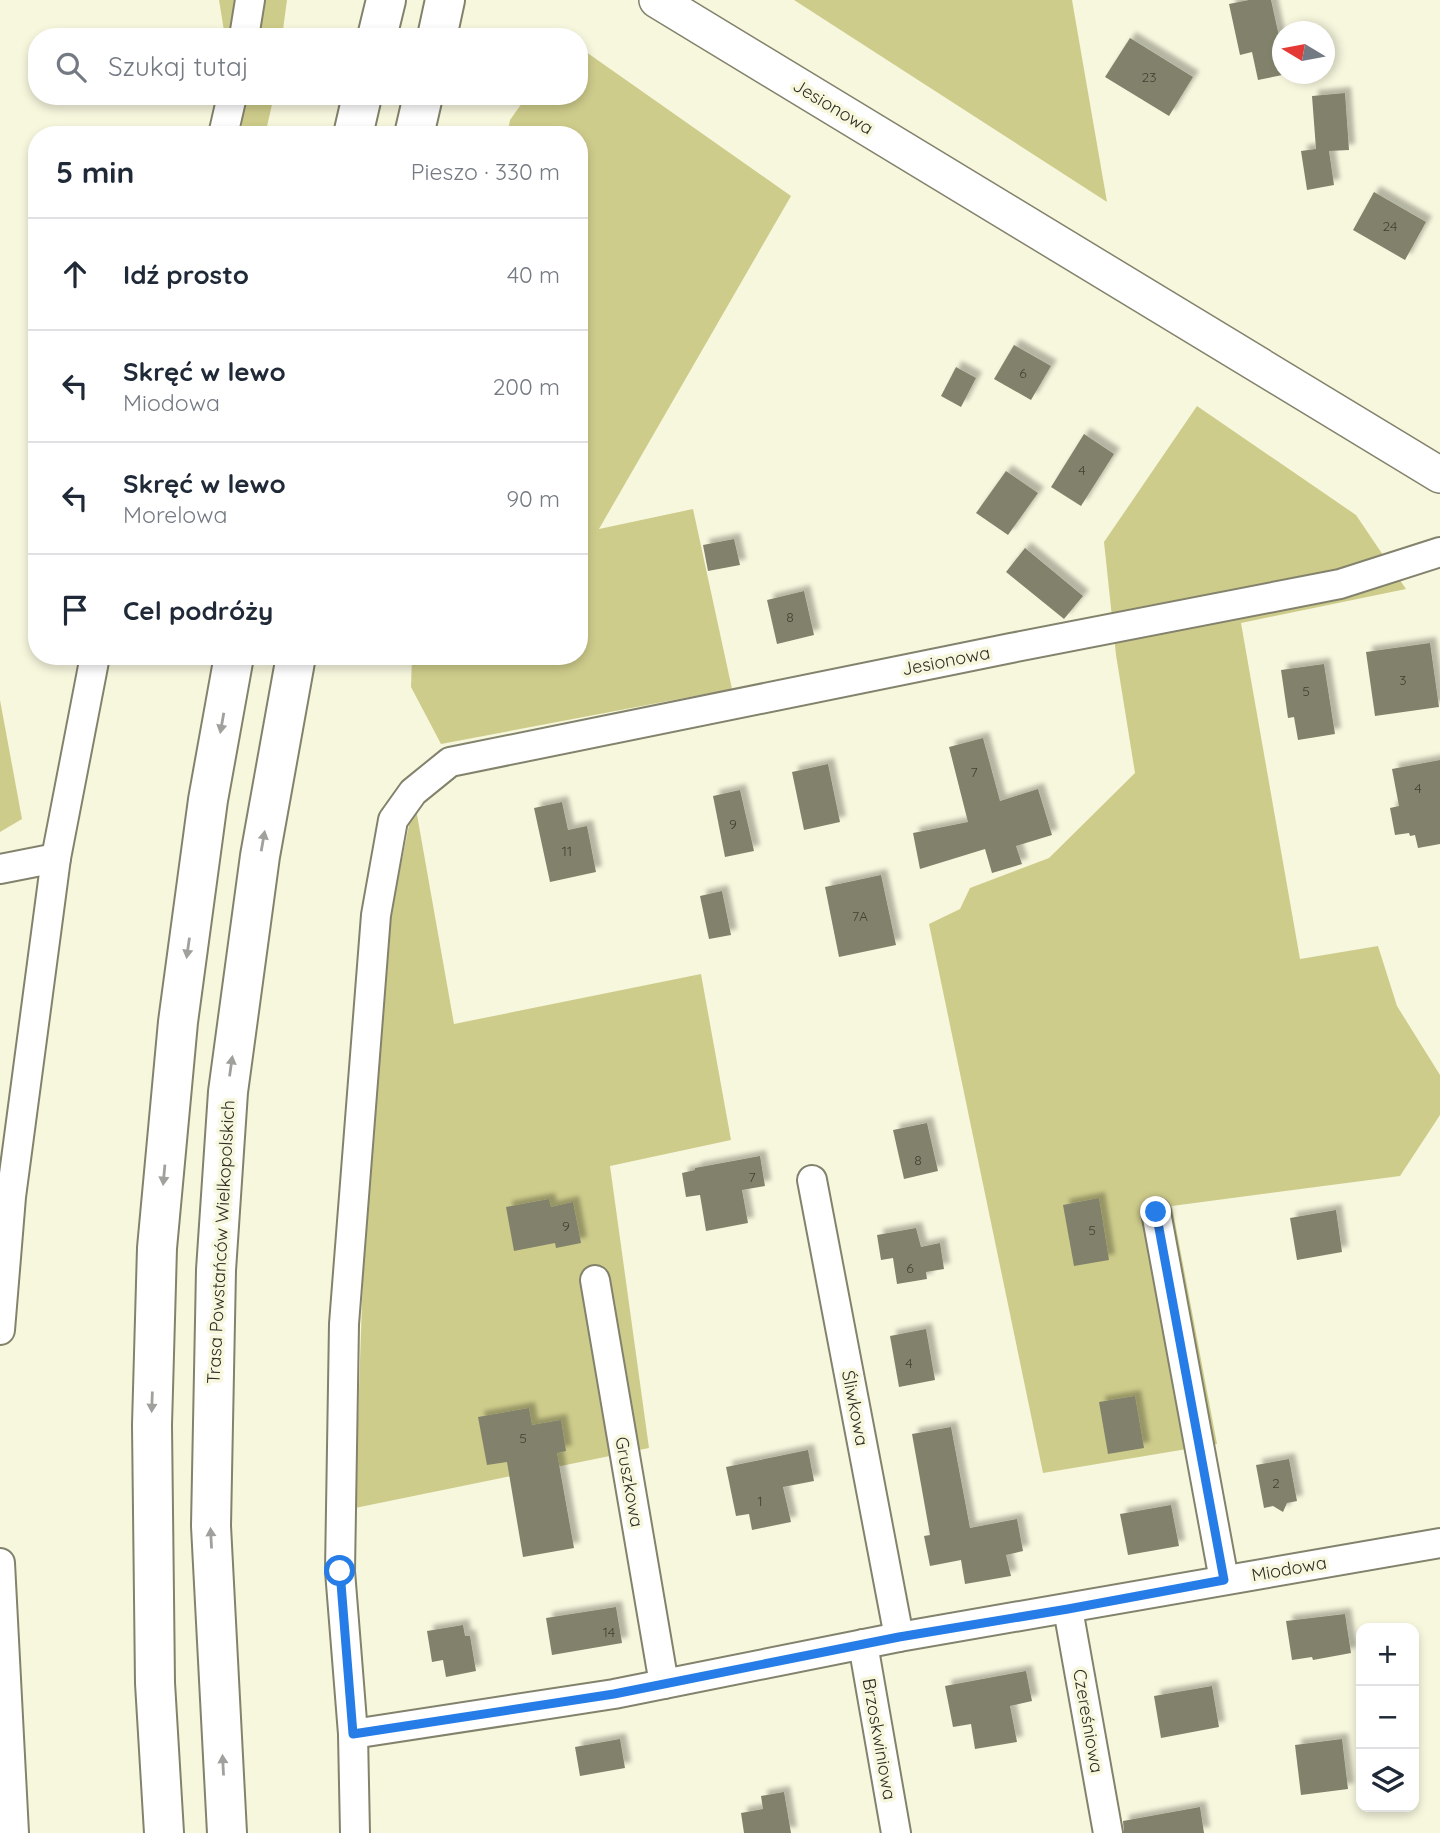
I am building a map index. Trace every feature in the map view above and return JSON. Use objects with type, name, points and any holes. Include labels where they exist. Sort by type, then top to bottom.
[{"type":"highway","points":[[379,28],[386,0]]},
{"type":"highway","points":[[439,28],[445,0]]},
{"type":"highway","points":[[355,126],[360,105]]},
{"type":"highway","points":[[416,126],[421,105]]},
{"type":"highway","points":[[164,1833],[155,1683],[152,1425],[157,1248],[180,1008],[208,800],[232,665]]},
{"type":"highway","name":"Trasa Powstańców Wielkopolskich","points":[[227,1833],[211,1525],[216,1270],[228,1091],[260,856],[294,665]]},
{"type":"street","points":[[245,28],[250,0]]},
{"type":"street","name":"Jesionowa","points":[[657,0],[1440,475]]},
{"type":"street","points":[[225,126],[230,105]]},
{"type":"street","name":"Jesionowa","points":[[353,1734],[340,1571],[344,1324],[376,915],[393,820],[413,792],[450,762],[1340,584],[1440,552]]},
{"type":"street","points":[[0,1330],[11,1198],[56,858],[93,665]]},
{"type":"street","points":[[0,869],[56,858]]},
{"type":"street","name":"Śliwkowa","points":[[812,1180],[899,1637]]},
{"type":"street","points":[[1156,1212],[1224,1580]]},
{"type":"street","name":"Gruszkowa","points":[[595,1280],[664,1684]]},
{"type":"street","name":"Miodowa","points":[[353,1734],[614,1694],[899,1637],[1440,1543]]},
{"type":"street","points":[[0,1563],[8,1818]]},
{"type":"street","name":"Czereśniowa","points":[[1068,1609],[1108,1833]]},
{"type":"street","name":"Brzoskwiniowa","points":[[863,1644],[896,1833]]},
{"type":"street","points":[[353,1734],[355,1833]]},
{"type":"shaded area","points":[[219,0],[287,0],[283,28],[224,28]]},
{"type":"shaded area","points":[[794,0],[1072,0],[1107,202]]},
{"type":"shaded area","points":[[588,53],[791,196],[599,529],[693,509],[732,689],[441,744],[411,687],[412,665],[588,665],[588,126],[509,126],[521,105],[588,105]]},
{"type":"shaded area","points":[[238,105],[272,105],[267,126],[242,126]]},
{"type":"shaded area","points":[[1197,406],[1356,515],[1406,589],[1241,623],[1300,959],[1378,946],[1397,1006],[1440,1075],[1440,1115],[1400,1176],[1172,1206],[1217,1444],[1043,1473],[929,924],[960,909],[970,888],[1049,858],[1135,773],[1116,655],[1104,542]]},
{"type":"shaded area","points":[[0,700],[22,819],[0,832]]},
{"type":"shaded area","points":[[413,792],[454,1024],[701,974],[731,1140],[610,1166],[649,1448],[355,1508],[372,1008],[409,825]]},
{"type":"building","points":[[1271,0],[1276,21],[1272,21],[1272,77],[1258,80],[1252,52],[1240,55],[1229,4]]},
{"type":"building","points":[[1130,38],[1193,77],[1169,116],[1105,77]]},
{"type":"building","points":[[1345,93],[1349,150],[1329,151],[1334,185],[1307,190],[1301,151],[1316,149],[1312,96]]},
{"type":"building","points":[[1374,192],[1426,222],[1405,260],[1353,230]]},
{"type":"building","points":[[1014,345],[1051,366],[1031,400],[994,379]]},
{"type":"building","points":[[956,367],[976,378],[961,407],[941,396]]},
{"type":"building","points":[[1084,434],[1114,454],[1081,506],[1051,487]]},
{"type":"building","points":[[1006,471],[1038,493],[1008,535],[976,513]]},
{"type":"building","points":[[734,539],[740,565],[708,571],[703,545]]},
{"type":"building","points":[[1025,548],[1083,596],[1064,619],[1006,572]]},
{"type":"building","points":[[804,591],[814,635],[777,644],[767,600]]},
{"type":"building","points":[[1430,643],[1439,707],[1375,716],[1366,652]]},
{"type":"building","points":[[1324,664],[1335,734],[1298,740],[1294,717],[1288,718],[1281,670]]},
{"type":"building","points":[[983,738],[1000,801],[1038,789],[1052,835],[1016,846],[1022,864],[992,873],[985,849],[920,869],[913,833],[968,822],[949,747]]},
{"type":"building","points":[[1440,760],[1440,844],[1418,848],[1415,835],[1395,835],[1390,808],[1399,806],[1392,769]]},
{"type":"building","points":[[828,764],[840,822],[804,830],[792,772]]},
{"type":"building","points":[[740,790],[754,851],[725,857],[713,796]]},
{"type":"building","points":[[562,802],[568,830],[587,826],[596,872],[550,882],[534,808]]},
{"type":"building","points":[[881,875],[896,945],[839,957],[825,887]]},
{"type":"building","points":[[722,891],[731,935],[709,939],[700,896]]},
{"type":"building","points":[[927,1123],[938,1171],[904,1179],[893,1130]]},
{"type":"building","points":[[760,1156],[765,1186],[742,1190],[748,1223],[706,1231],[700,1195],[686,1197],[682,1173],[695,1168]]},
{"type":"building","points":[[1099,1198],[1109,1260],[1074,1266],[1063,1205]]},
{"type":"building","points":[[549,1199],[551,1207],[573,1202],[581,1243],[556,1248],[555,1243],[514,1251],[506,1207]]},
{"type":"building","points":[[1336,1210],[1342,1252],[1297,1260],[1290,1218]]},
{"type":"building","points":[[916,1228],[921,1247],[940,1243],[944,1269],[926,1272],[927,1279],[897,1284],[893,1258],[881,1260],[877,1235]]},
{"type":"building","points":[[926,1329],[935,1380],[899,1387],[890,1336]]},
{"type":"building","points":[[1135,1396],[1144,1448],[1108,1454],[1099,1402]]},
{"type":"building","points":[[529,1408],[532,1425],[561,1420],[566,1451],[557,1453],[574,1548],[523,1557],[507,1462],[487,1465],[478,1417]]},
{"type":"building","points":[[951,1427],[970,1528],[1017,1519],[1023,1551],[1006,1555],[1011,1576],[965,1584],[961,1560],[930,1566],[924,1536],[930,1535],[912,1434]]},
{"type":"building","points":[[808,1450],[814,1481],[783,1487],[791,1522],[752,1530],[749,1514],[736,1516],[726,1467]]},
{"type":"building","points":[[1289,1459],[1297,1501],[1287,1503],[1283,1512],[1273,1506],[1264,1508],[1256,1465]]},
{"type":"building","points":[[1171,1505],[1179,1546],[1128,1555],[1120,1514]]},
{"type":"building","points":[[616,1607],[622,1643],[552,1655],[546,1618]]},
{"type":"building","points":[[1345,1614],[1351,1653],[1313,1660],[1312,1657],[1292,1660],[1286,1621]]},
{"type":"building","points":[[463,1625],[465,1636],[470,1636],[476,1671],[446,1677],[443,1660],[432,1662],[427,1631]]},
{"type":"building","points":[[1026,1671],[1032,1701],[1010,1706],[1017,1742],[975,1749],[971,1724],[953,1727],[945,1686]]},
{"type":"building","points":[[1212,1686],[1219,1727],[1161,1738],[1154,1696]]},
{"type":"building","points":[[620,1739],[625,1768],[580,1776],[575,1747]]},
{"type":"building","points":[[1342,1739],[1348,1789],[1301,1795],[1295,1745]]},
{"type":"building","points":[[784,1792],[791,1833],[744,1833],[741,1813],[763,1809],[761,1796]]},
{"type":"building","points":[[1200,1807],[1204,1833],[1124,1833],[1123,1821]]},
{"type":"route","points":[[340,1571],[353,1734],[614,1694],[899,1637],[1224,1580],[1156,1212]]}]
